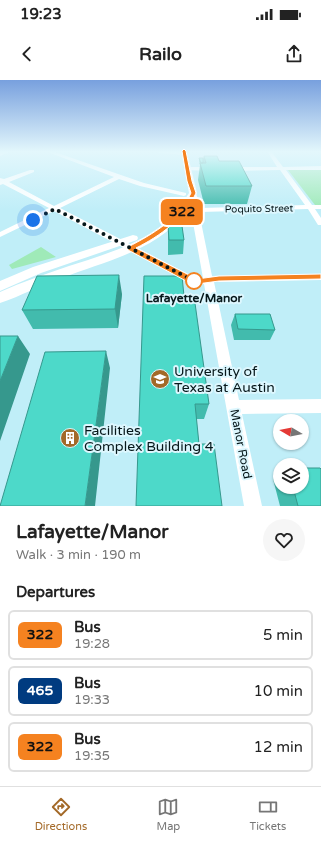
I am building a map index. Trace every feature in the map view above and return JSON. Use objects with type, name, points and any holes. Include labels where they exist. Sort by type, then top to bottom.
[{"type":"main road","points":[[0,286],[37,270],[150,238],[172,223],[186,208],[190,181],[188,171]]},
{"type":"main road","points":[[0,298],[126,246]]},
{"type":"street","points":[[1,182],[32,171]]},
{"type":"street","points":[[102,171],[158,190],[189,194]]},
{"type":"street","points":[[283,171],[321,223]]},
{"type":"street","points":[[0,235],[118,177]]},
{"type":"street","points":[[1,182],[191,280],[199,282],[219,278],[321,277]]},
{"type":"street","name":"Manor Road","points":[[189,194],[197,210],[196,217],[252,506]]},
{"type":"street","name":"Poquito Street","points":[[197,210],[321,208]]},
{"type":"street","points":[[234,407],[321,406]]},
{"type":"green space","points":[[289,171],[321,171],[321,206],[315,205]]},
{"type":"green space","points":[[41,247],[56,257],[12,269],[9,265]]},
{"type":"building","points":[[202,171],[244,171],[252,186],[206,186]]},
{"type":"building","points":[[168,226],[182,226],[184,240],[169,240]]},
{"type":"building","points":[[119,275],[115,309],[22,310],[37,276]]},
{"type":"building","points":[[144,276],[182,276],[184,296],[194,296],[209,404],[195,404],[199,444],[214,444],[222,506],[136,506]]},
{"type":"building","points":[[235,314],[270,314],[275,330],[238,329]]},
{"type":"building","points":[[0,336],[18,336],[0,381]]},
{"type":"building","name":"Facilities Complex Building 4","points":[[106,351],[85,506],[0,506],[45,352]]},
{"type":"building","points":[[309,468],[320,468],[321,506],[298,506],[295,494],[309,494]]},
{"type":"bus line","name":"322","points":[[188,171],[194,193],[185,208],[172,223],[150,238],[130,248],[191,280],[199,282],[219,278],[321,277]]},
{"type":"place","name":"Lafayette/Manor","points":[[194,281]]},
{"type":"place","name":"University of Texas at Austin","points":[[160,379]]},
{"type":"place","name":"Facilities Complex Building 4","points":[[70,438]]},
{"type":"route","points":[[33,220],[55,209],[194,281]]}]
